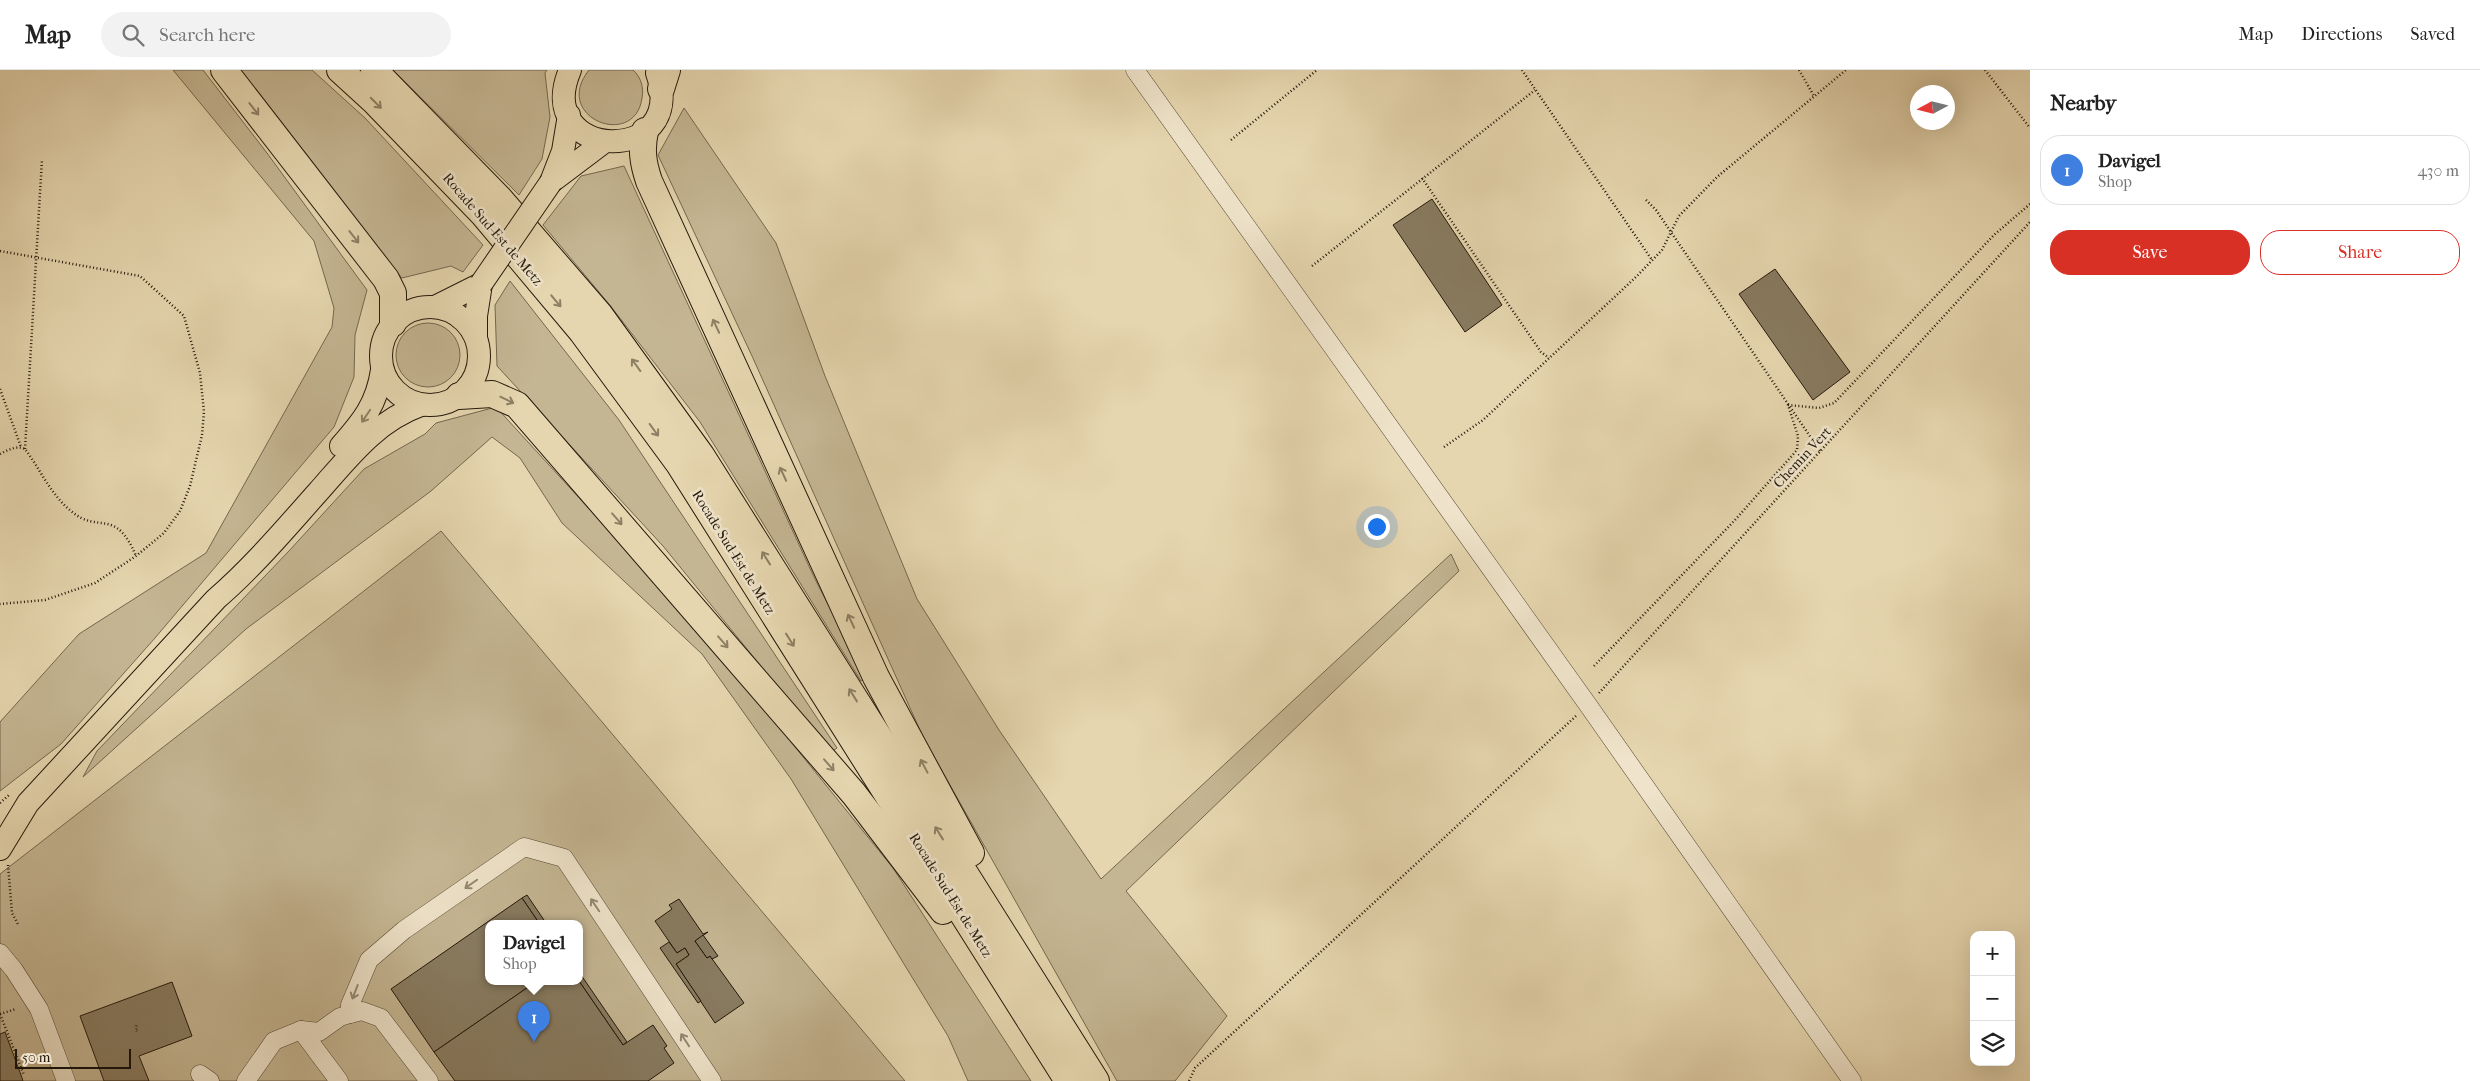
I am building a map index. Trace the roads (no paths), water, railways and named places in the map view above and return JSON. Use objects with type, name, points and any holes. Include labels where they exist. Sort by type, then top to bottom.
[{"type":"highway","points":[[224,70],[386,279],[393,293],[393,323]]},
{"type":"highway","name":"Rocade Sud-Est de Metz","points":[[340,70],[375,102],[484,214],[582,332],[679,464],[1061,1071]]},
{"type":"highway","name":"Rocade Sud-Est de Metz","points":[[374,70],[499,198],[600,315],[701,454],[1096,1081]]},
{"type":"highway","points":[[645,131],[642,147],[643,163],[650,181],[876,677],[1080,1056]]},
{"type":"highway","points":[[459,396],[492,394],[504,398],[516,405],[549,440],[854,794],[1061,1071]]},
{"type":"main road","points":[[0,820],[28,803],[216,600],[245,574],[365,440],[392,417],[421,405],[441,404],[459,396],[471,384],[477,370],[479,354],[476,338],[476,316],[481,284],[551,182],[562,150],[568,115],[564,92],[570,70]]},
{"type":"main road","points":[[568,115],[583,133],[604,142],[622,142],[645,131],[658,112],[661,76]]},
{"type":"main road","points":[[551,182],[604,142]]},
{"type":"main road","points":[[216,600],[238,565],[368,414],[379,388],[382,370],[381,346],[393,323],[412,310],[436,307],[481,284]]},
{"type":"main road","points":[[436,307],[452,312],[466,323],[476,338]]},
{"type":"main road","points":[[382,370],[388,383],[397,393],[408,401],[421,405]]},
{"type":"main road","points":[[5,853],[28,803]]},
{"type":"street","points":[[1136,70],[1588,705],[1852,1081]]},
{"type":"street","points":[[350,1014],[350,1006],[369,960],[404,930],[524,847],[564,858],[712,1081]]},
{"type":"street","points":[[0,953],[39,1009],[66,1081]]},
{"type":"street","points":[[246,1081],[274,1041],[301,1030],[319,1032],[340,1017],[362,1011],[382,1018],[429,1081]]},
{"type":"street","points":[[301,1030],[339,1081]]},
{"type":"place","name":"Davigel","points":[[534,1042]]}]
